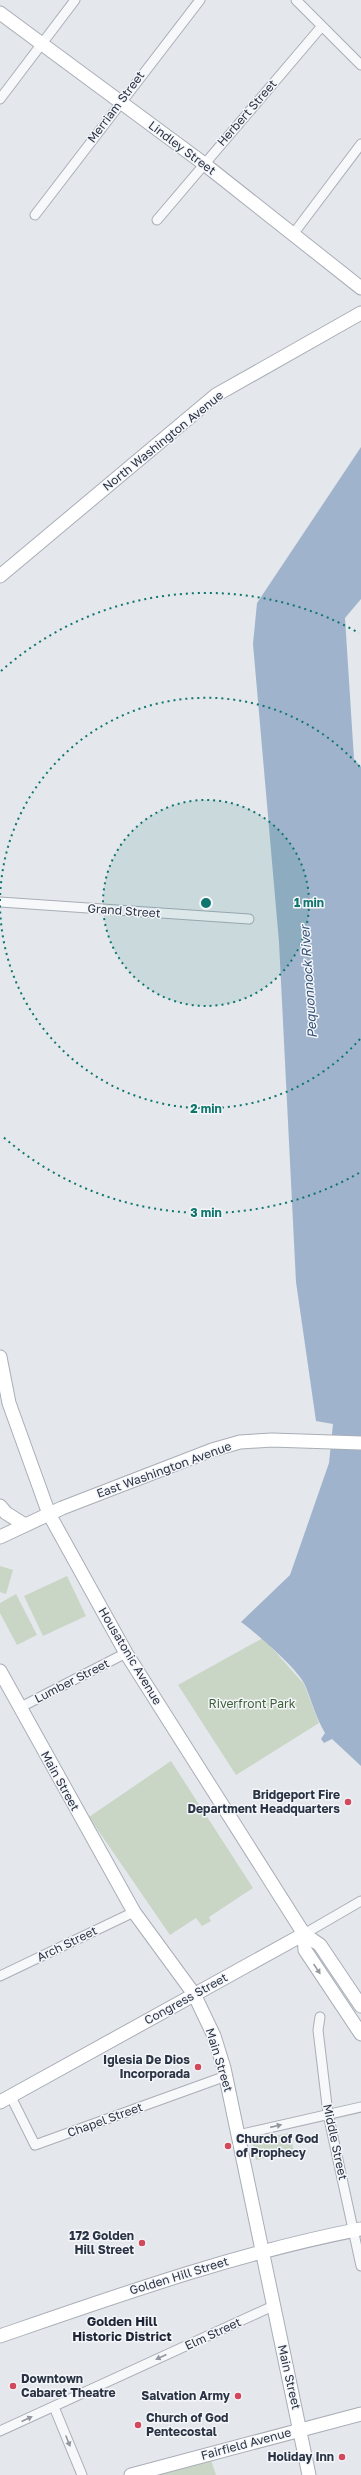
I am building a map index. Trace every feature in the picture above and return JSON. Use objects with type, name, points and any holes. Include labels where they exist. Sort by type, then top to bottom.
[{"type":"main road","name":"Lindley Street","points":[[0,13],[203,163],[294,233],[361,288]]},
{"type":"main road","name":"North Washington Avenue","points":[[0,576],[216,395],[361,313]]},
{"type":"main road","name":"Housatonic Avenue","points":[[0,1357],[9,1403],[49,1514],[126,1653],[304,1934]]},
{"type":"main road","name":"East Washington Avenue","points":[[0,1537],[49,1514],[212,1450],[240,1442],[272,1440],[361,1443]]},
{"type":"main road","points":[[0,1506],[6,1513],[25,1526]]},
{"type":"main road","name":"Main Street","points":[[0,1671],[19,1708],[134,1912],[194,1994],[214,2036],[226,2076],[309,2475]]},
{"type":"main road","points":[[304,1934],[320,1944],[361,2006]]},
{"type":"main road","points":[[304,1934],[305,1950],[361,2034]]},
{"type":"main road","name":"Congress Street","points":[[5,2099],[304,1934]]},
{"type":"main road","name":"Golden Hill Street","points":[[0,2336],[135,2289],[262,2251],[358,2230]]},
{"type":"main road","name":"Fairfield Avenue","points":[[131,2475],[361,2414]]},
{"type":"street","points":[[0,99],[75,0]]},
{"type":"street","name":"Merriam Street","points":[[34,215],[200,0]]},
{"type":"street","points":[[296,0],[361,65]]},
{"type":"street","name":"Herbert Street","points":[[157,220],[203,163],[322,26]]},
{"type":"street","points":[[294,233],[361,144]]},
{"type":"street","name":"Grand Street","points":[[0,902],[249,919]]},
{"type":"street","name":"Lumber Street","points":[[19,1708],[126,1653]]},
{"type":"street","name":"Congress Street","points":[[304,1934],[361,1901]]},
{"type":"street","name":"Arch Street","points":[[0,1976],[134,1912]]},
{"type":"street","name":"Middle Street","points":[[320,2018],[318,2030],[328,2114],[358,2230],[361,2266]]},
{"type":"street","name":"Chapel Street","points":[[5,2099],[34,2145],[226,2076]]},
{"type":"street","points":[[238,2135],[361,2107]]},
{"type":"street","name":"Elm Street","points":[[0,2431],[273,2306]]},
{"type":"street","points":[[54,2407],[82,2475]]},
{"type":"green space","points":[[0,1566],[13,1570],[6,1594],[0,1592]]},
{"type":"green space","points":[[67,1576],[86,1616],[43,1636],[24,1596]]},
{"type":"green space","points":[[16,1594],[37,1635],[17,1645],[0,1613],[0,1603]]},
{"type":"green space","name":"Riverfront Park","points":[[263,1638],[304,1684],[319,1723],[236,1775],[178,1685]]},
{"type":"green space","points":[[171,1761],[253,1888],[209,1917],[211,1921],[202,1926],[196,1918],[170,1935],[89,1817]]},
{"type":"green space","points":[[290,2133],[294,2152],[256,2160],[252,2140]]},
{"type":"green space","points":[[211,2460],[216,2475],[158,2475]]},
{"type":"water","name":"Pequonnock River","points":[[361,447],[361,599],[345,618],[354,759],[361,767],[361,1766],[332,1739],[324,1743],[321,1739],[325,1733],[301,1678],[276,1652],[241,1622],[290,1575],[329,1463],[333,1424],[316,1421],[296,1282],[279,942],[253,644],[257,603]]},
{"type":"place","name":"Bridgeport Fire Department Headquarters","points":[[348,1802]]},
{"type":"place","name":"Iglesia De Dios Incorporada","points":[[198,2067]]},
{"type":"place","name":"Church of God of Prophecy","points":[[228,2146]]},
{"type":"place","name":"172 Golden Hill Street","points":[[142,2243]]},
{"type":"place","name":"Downtown Cabaret Theatre","points":[[13,2386]]},
{"type":"place","name":"Salvation Army","points":[[238,2396]]},
{"type":"place","name":"Church of God Pentecostal","points":[[138,2425]]},
{"type":"place","name":"Holiday Inn","points":[[342,2457]]},
{"type":"district","name":"Golden Hill Historic District","points":[[122,2328]]}]
